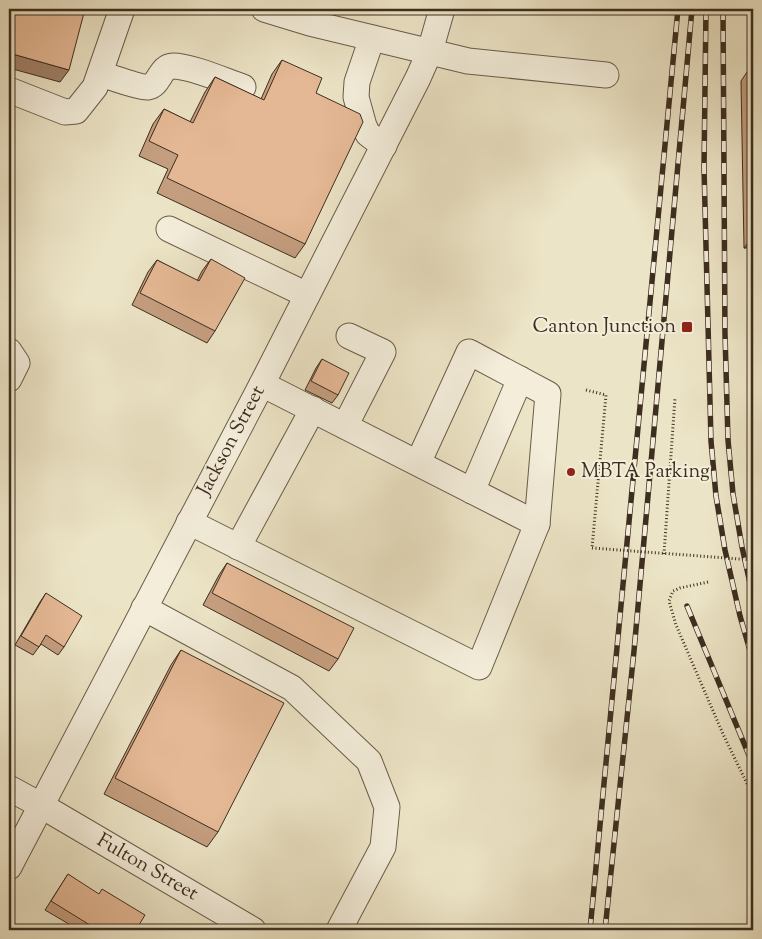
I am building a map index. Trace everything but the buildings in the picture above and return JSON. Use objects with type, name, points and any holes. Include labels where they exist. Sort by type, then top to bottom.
[{"type":"street","points":[[9,90],[65,112],[76,112],[95,87],[122,9]]},
{"type":"street","points":[[264,9],[310,24],[468,61],[606,75]]},
{"type":"street","name":"Jackson Street","points":[[9,867],[262,384],[384,146],[430,51],[442,9]]},
{"type":"street","points":[[372,38],[358,82],[356,97],[368,134],[384,146]]},
{"type":"street","points":[[100,74],[147,87],[154,84],[164,70],[172,66],[188,68],[243,87]]},
{"type":"street","points":[[169,229],[307,295]]},
{"type":"street","points":[[346,426],[383,352],[349,336]]},
{"type":"street","points":[[9,351],[17,363],[9,379]]},
{"type":"street","points":[[189,522],[479,667],[537,524],[548,394],[469,352],[418,463]]},
{"type":"street","points":[[472,491],[520,379]]},
{"type":"street","points":[[262,384],[537,524]]},
{"type":"street","points":[[238,547],[313,409]]},
{"type":"street","points":[[144,608],[292,688],[369,761],[387,807],[383,847],[339,930]]},
{"type":"street","name":"Fulton Street","points":[[9,788],[253,930]]},
{"type":"path","points":[[586,390],[606,395],[592,548],[753,560]]},
{"type":"path","points":[[664,554],[675,398]]},
{"type":"path","points":[[708,582],[680,588],[673,592],[669,601],[676,625],[697,674],[753,796]]},
{"type":"railway","points":[[590,930],[678,9]]},
{"type":"railway","points":[[605,930],[634,651],[692,9]]},
{"type":"railway","points":[[706,9],[704,168],[711,441],[716,496],[725,550],[740,616],[753,661]]},
{"type":"railway","points":[[723,9],[725,334],[728,440],[733,494],[753,597]]},
{"type":"railway","points":[[687,606],[753,765]]},
{"type":"place","name":"Canton Junction","points":[[687,327]]},
{"type":"place","name":"MBTA Parking","points":[[571,472]]}]
